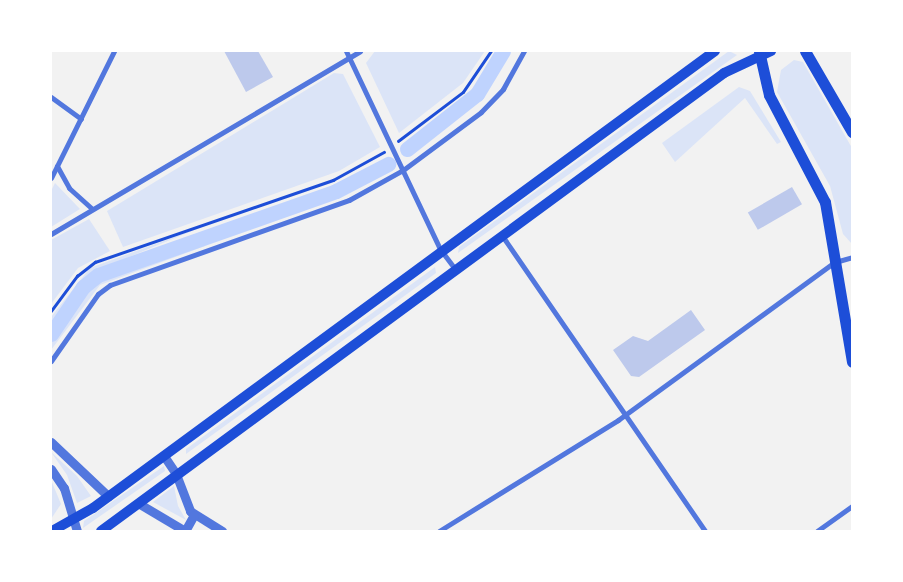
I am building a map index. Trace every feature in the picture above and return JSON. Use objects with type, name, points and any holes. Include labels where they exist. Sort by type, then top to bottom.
[{"type":"highway","points":[[805,51],[852,132]]},
{"type":"highway","points":[[759,54],[769,95],[820,188],[852,362]]},
{"type":"main road","points":[[52,531],[72,521],[164,456],[440,249],[715,51]]},
{"type":"main road","points":[[101,531],[176,474],[503,237],[724,73],[759,54],[771,51]]},
{"type":"street","points":[[51,178],[114,51]]},
{"type":"street","points":[[346,51],[440,249],[456,270]]},
{"type":"street","points":[[51,234],[360,51]]},
{"type":"street","points":[[51,361],[98,294],[110,284],[349,200],[403,170],[481,112],[503,90],[524,51]]},
{"type":"street","points":[[51,96],[81,118]]},
{"type":"street","points":[[58,166],[69,188],[92,209]]},
{"type":"street","points":[[503,237],[705,531]]},
{"type":"street","points":[[439,531],[624,415],[835,262],[852,257]]},
{"type":"street","points":[[51,442],[108,496]]},
{"type":"street","points":[[164,456],[176,474],[183,499],[194,515],[222,531]]},
{"type":"street","points":[[51,469],[64,488],[72,521],[77,531]]},
{"type":"street","points":[[138,503],[185,531],[194,515]]},
{"type":"street","points":[[817,531],[852,506]]},
{"type":"path","points":[[406,136],[469,86],[491,51]]},
{"type":"path","points":[[51,311],[77,276],[95,262],[333,180],[379,154]]},
{"type":"shaded area","points":[[375,51],[485,51],[463,83],[399,133],[366,63]]},
{"type":"shaded area","points":[[729,51],[737,55],[458,253],[459,247]]},
{"type":"shaded area","points":[[794,60],[803,62],[852,148],[852,244],[843,234],[830,186],[777,92],[781,70]]},
{"type":"shaded area","points":[[334,73],[343,74],[380,147],[339,171],[123,247],[107,211]]},
{"type":"shaded area","points":[[739,87],[750,91],[781,142],[777,144],[745,98],[675,162],[662,143]]},
{"type":"shaded area","points":[[55,183],[80,209],[51,227],[51,191]]},
{"type":"shaded area","points":[[89,219],[110,251],[78,268],[51,304],[51,240]]},
{"type":"shaded area","points":[[199,228],[93,272],[51,329],[51,317],[90,268]]},
{"type":"shaded area","points":[[203,241],[205,246],[100,285],[51,350],[51,343],[98,280]]},
{"type":"shaded area","points":[[435,267],[436,273],[186,454],[186,449]]},
{"type":"shaded area","points":[[51,452],[77,476],[91,496],[77,503],[67,475]]},
{"type":"shaded area","points":[[164,466],[165,471],[83,528],[84,521]]},
{"type":"shaded area","points":[[51,480],[61,504],[51,519]]},
{"type":"shaded area","points":[[174,486],[178,506],[186,520],[153,502]]},
{"type":"building","points":[[224,51],[258,51],[273,77],[246,92]]},
{"type":"building","points":[[792,187],[802,204],[758,230],[748,212]]},
{"type":"building","points":[[691,310],[705,330],[639,377],[631,376],[613,350],[633,336],[648,341]]},
{"type":"waterway","points":[[407,149],[477,94],[503,51]]},
{"type":"waterway","points":[[51,334],[83,287],[98,275],[336,191],[388,164]]}]
